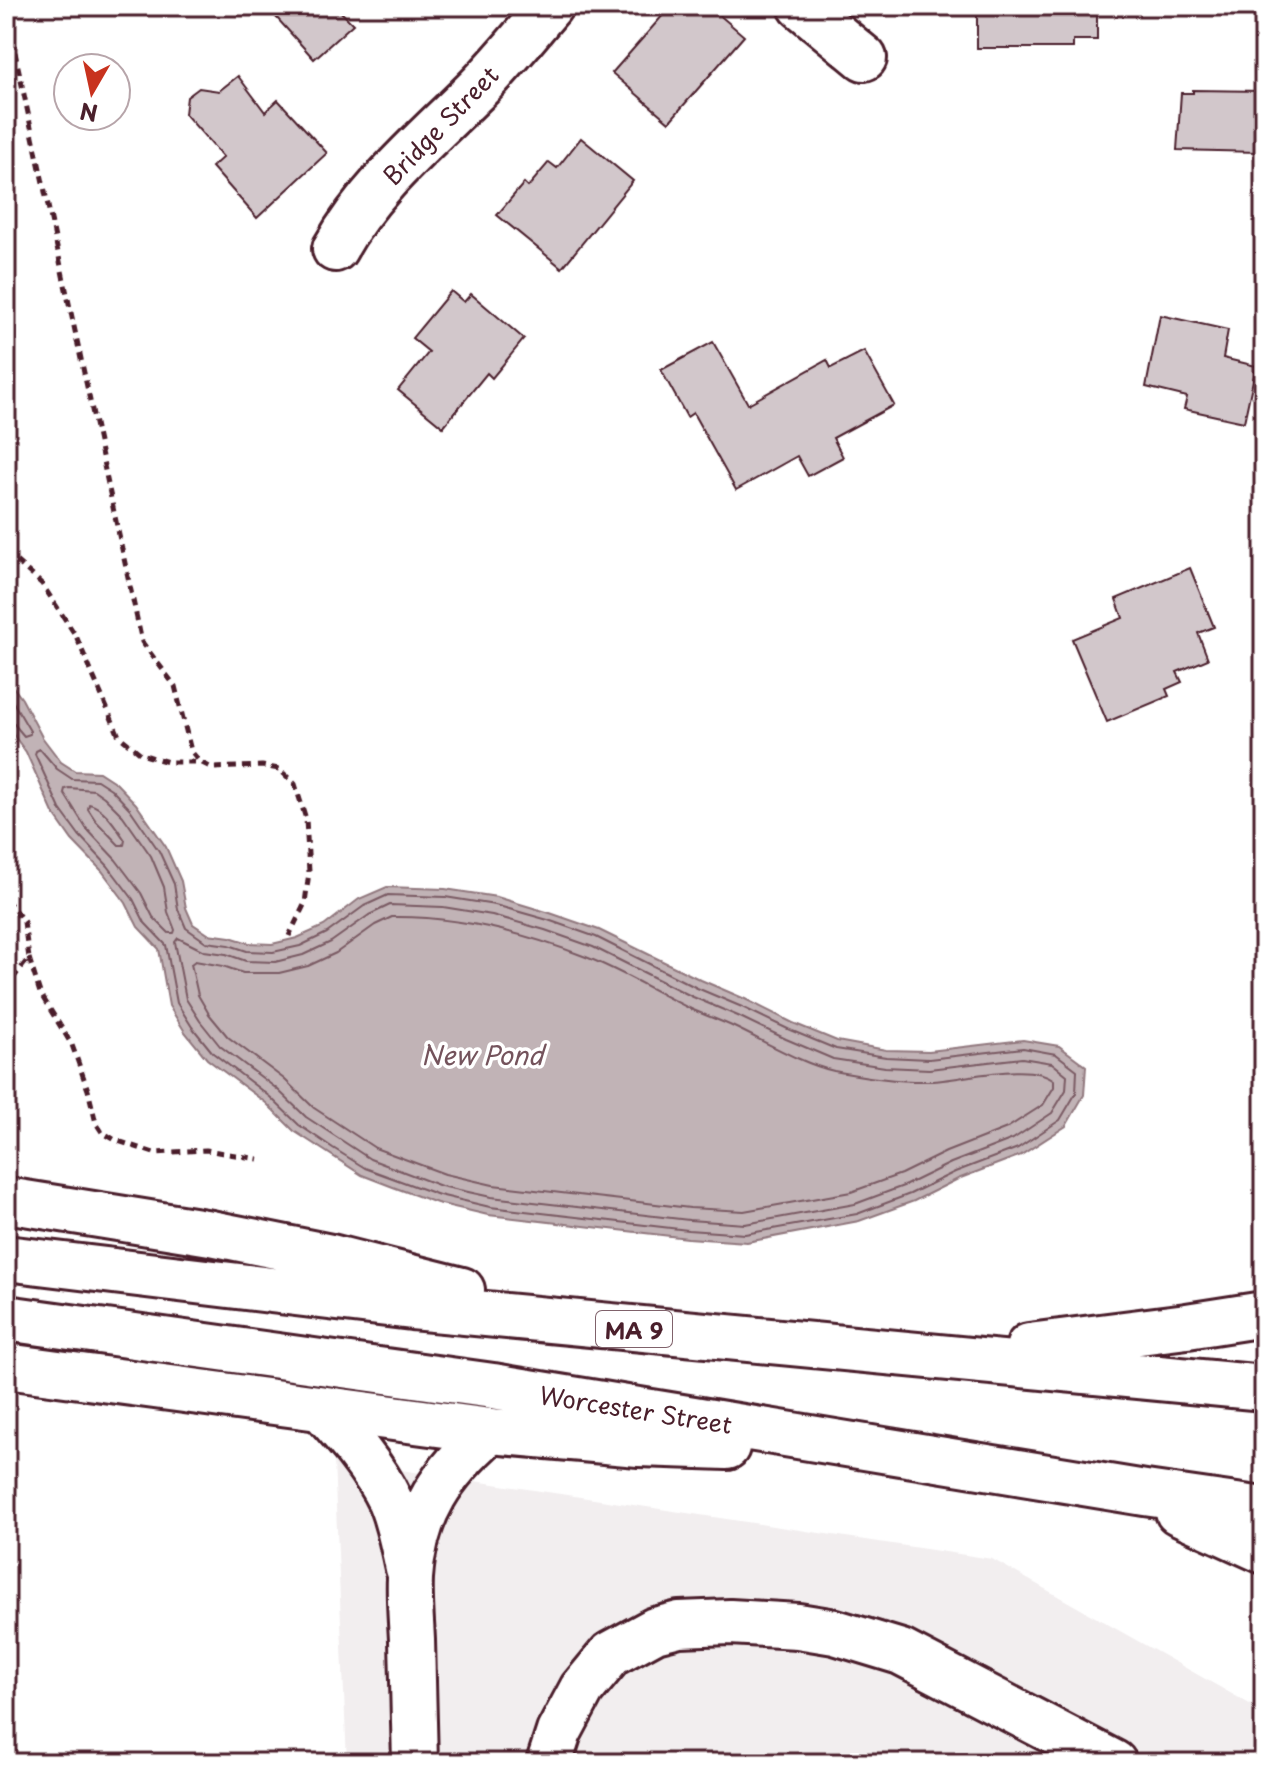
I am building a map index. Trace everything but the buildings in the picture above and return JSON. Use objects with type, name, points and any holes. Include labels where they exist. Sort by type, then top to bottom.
[{"type":"main road","name":"Bridge Street","points":[[335,249],[377,189],[480,86],[550,6]]},
{"type":"main road","points":[[801,6],[864,58]]},
{"type":"main road","points":[[6,1200],[211,1233],[331,1257],[608,1326]]},
{"type":"main road","name":"MA 9","points":[[6,1258],[412,1307],[1264,1388]]},
{"type":"main road","points":[[945,1357],[1264,1314]]},
{"type":"main road","name":"Worcester Street","points":[[6,1318],[493,1386],[1264,1510]]},
{"type":"main road","points":[[6,1366],[490,1431],[639,1444],[895,1452]]},
{"type":"main road","points":[[322,1409],[367,1463],[390,1502],[410,1578]]},
{"type":"main road","points":[[415,1763],[410,1578],[415,1546],[422,1520],[450,1470],[490,1431]]},
{"type":"main road","points":[[1128,1490],[1264,1551]]},
{"type":"main road","points":[[549,1763],[559,1732],[576,1700],[595,1671],[611,1654],[655,1630],[702,1622],[761,1622],[798,1626],[835,1632],[901,1652],[1114,1763]]},
{"type":"path","points":[[6,11],[142,642],[175,686],[191,751],[200,762],[212,768],[262,766],[279,769],[295,784],[306,819],[309,872],[305,903],[289,936]]},
{"type":"path","points":[[6,552],[42,584],[76,636],[119,736],[141,754],[168,762],[200,762]]},
{"type":"path","points":[[6,899],[24,922],[29,958],[40,993],[72,1045],[96,1123],[102,1132],[115,1140],[154,1153],[206,1150],[258,1159]]},
{"type":"path","points":[[6,983],[29,958]]},
{"type":"shaded area","points":[[334,1460],[992,1559],[1264,1712],[1264,1763],[347,1763]]},
{"type":"water","name":"New Pond","points":[[6,677],[61,762],[75,771],[99,772],[116,783],[136,804],[166,847],[181,881],[186,908],[193,924],[208,934],[249,943],[272,944],[297,938],[324,926],[359,899],[387,887],[445,889],[497,897],[599,930],[837,1041],[886,1050],[929,1051],[1023,1040],[1059,1046],[1086,1066],[1084,1095],[1066,1126],[1021,1155],[859,1221],[747,1242],[488,1215],[437,1203],[362,1175],[294,1131],[266,1103],[207,1059],[185,1032],[169,1006],[159,949],[138,927],[126,903],[53,813],[26,752],[6,725]]}]
